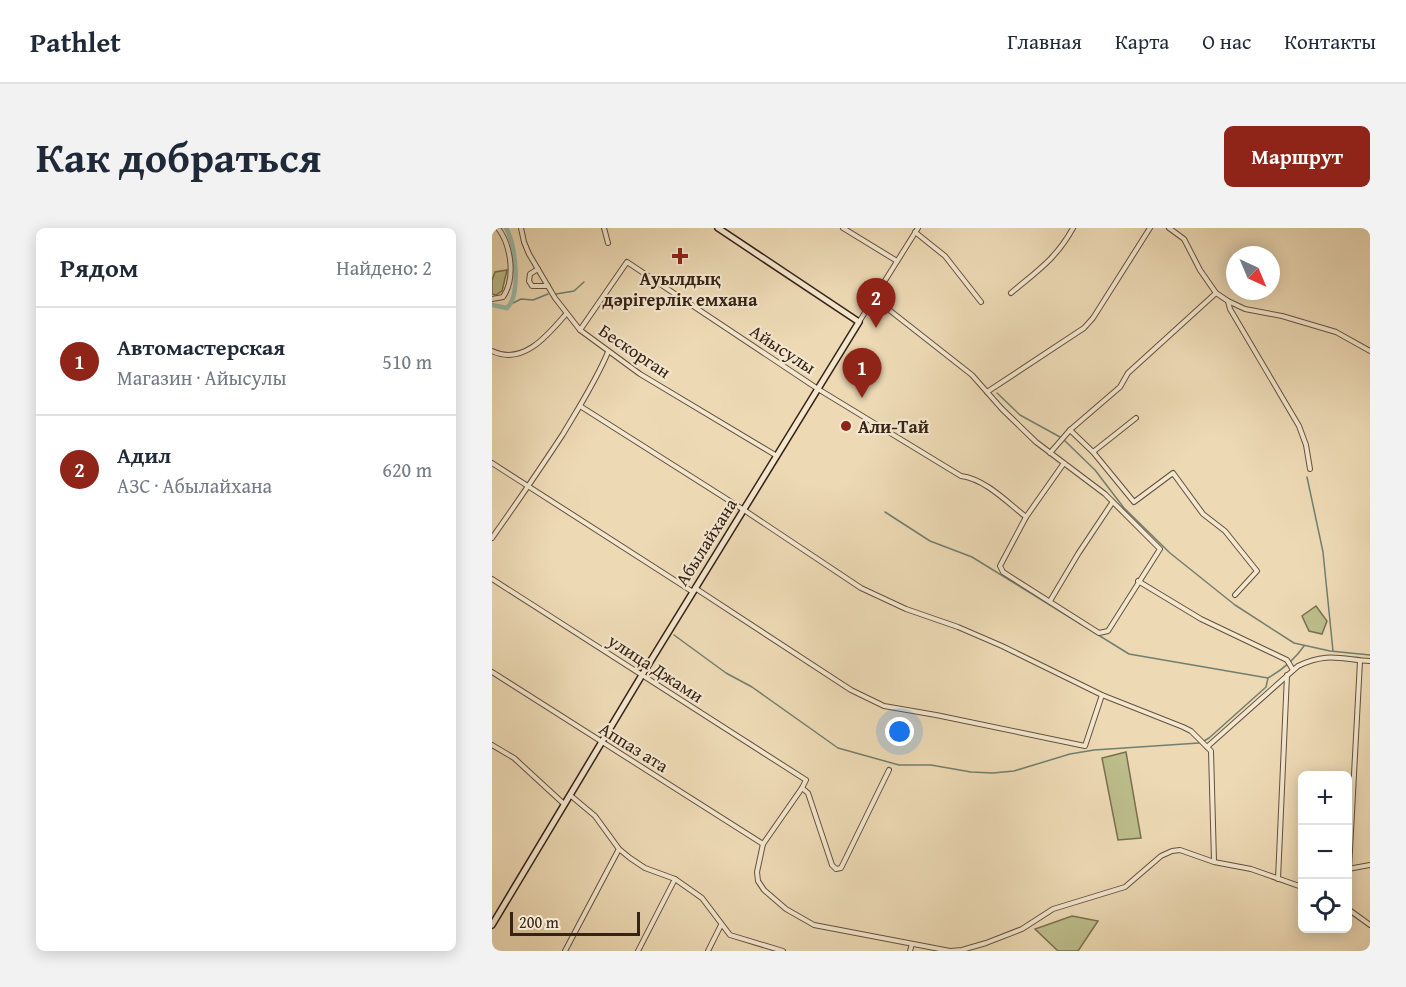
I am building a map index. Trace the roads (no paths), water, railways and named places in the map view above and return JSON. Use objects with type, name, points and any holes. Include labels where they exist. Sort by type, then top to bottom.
[{"type":"main road","points":[[718,228],[859,322]]},
{"type":"main road","name":"Абылайхана","points":[[492,924],[859,322]]},
{"type":"street","points":[[492,299],[503,297],[507,290],[511,270],[506,241],[498,228]]},
{"type":"street","name":"Бескорган","points":[[521,228],[524,242],[538,269],[580,330],[640,374],[777,456]]},
{"type":"street","points":[[604,228],[608,243]]},
{"type":"street","points":[[843,228],[897,261]]},
{"type":"street","points":[[1011,293],[1054,257],[1073,228]]},
{"type":"street","points":[[987,392],[1084,328],[1150,228]]},
{"type":"street","points":[[1169,228],[1184,238],[1200,270],[1216,292],[1228,301],[1245,309],[1282,316],[1336,332],[1370,351]]},
{"type":"street","points":[[859,322],[916,230],[945,256],[981,302]]},
{"type":"street","name":"Айысулы","points":[[580,330],[627,262],[818,389],[961,476],[970,477],[1026,517]]},
{"type":"street","points":[[538,269],[530,274],[529,281],[532,286],[548,286]]},
{"type":"street","points":[[1050,453],[1070,430],[1120,387],[1128,373],[1216,292]]},
{"type":"street","points":[[874,298],[972,375],[1036,442],[1050,453],[1064,463],[1105,494],[1160,549],[1108,631],[1099,633],[1002,572],[1000,566],[1026,517],[1064,463]]},
{"type":"street","points":[[1228,301],[1230,309],[1299,426],[1306,446],[1310,469]]},
{"type":"street","points":[[492,351],[501,356],[511,356],[526,351],[547,336],[567,314]]},
{"type":"street","points":[[492,538],[529,486],[580,406],[599,374],[608,352]]},
{"type":"street","points":[[580,406],[744,510],[861,588],[923,616],[958,627],[1022,655],[1102,695],[1191,731],[1211,751],[1214,861]]},
{"type":"street","points":[[1093,452],[1136,417]]},
{"type":"street","points":[[1070,430],[1093,452],[1134,502],[1173,473],[1203,514],[1225,531],[1257,571],[1235,595]]},
{"type":"street","points":[[492,464],[850,690],[884,706],[1085,746],[1102,695]]},
{"type":"street","points":[[1050,601],[1112,503]]},
{"type":"street","name":"улица Джами","points":[[492,579],[806,780],[802,788]]},
{"type":"street","points":[[1138,582],[1201,619],[1287,660],[1293,670]]},
{"type":"street","points":[[1207,747],[1287,675],[1311,659],[1319,657],[1370,661]]},
{"type":"street","points":[[1351,825],[1360,660]]},
{"type":"street","name":"Аппаз ата","points":[[492,672],[763,844]]},
{"type":"street","points":[[1278,879],[1287,675]]},
{"type":"street","points":[[492,745],[514,758],[564,804]]},
{"type":"street","points":[[889,770],[841,868],[836,869],[832,865],[808,793],[802,788],[763,844],[756,872],[758,881],[764,890],[786,909],[814,925],[950,951],[986,943],[1022,929],[1053,909],[1125,886],[1161,856],[1172,851],[1180,850],[1214,861],[1251,869],[1298,885]]},
{"type":"street","points":[[570,795],[595,816],[619,849],[645,868],[675,879],[702,898],[729,935],[783,951]]},
{"type":"street","points":[[565,951],[619,849]]},
{"type":"street","points":[[1352,868],[1370,865]]},
{"type":"street","points":[[638,951],[675,879]]},
{"type":"street","points":[[1352,912],[1370,925]]},
{"type":"street","points":[[708,951],[721,925]]},
{"type":"street","points":[[910,951],[912,944]]},
{"type":"waterway","points":[[492,305],[507,308],[514,292],[516,269],[512,245],[506,228]]},
{"type":"waterway","points":[[556,294],[574,291],[584,282]]},
{"type":"waterway","points":[[513,303],[521,299],[533,300],[548,294]]},
{"type":"waterway","points":[[997,393],[1020,415],[1060,437]]},
{"type":"waterway","points":[[1064,440],[1095,470],[1124,508],[1170,553],[1235,605],[1294,643],[1330,651],[1370,655]]},
{"type":"waterway","points":[[1307,477],[1323,552],[1333,651]]},
{"type":"waterway","points":[[885,512],[930,541],[972,557],[1129,654],[1268,678],[1288,664],[1304,646]]},
{"type":"waterway","points":[[674,635],[838,748],[899,765],[931,765],[971,772],[993,773],[1014,771],[1070,754],[1094,750],[1199,743]]},
{"type":"waterway","points":[[1204,741],[1266,687],[1268,678]]},
{"type":"place","name":"Ауылдық дәрігерлік емхана","points":[[680,256]]},
{"type":"place","name":"Адил","points":[[876,328]]},
{"type":"place","name":"Автомастерская","points":[[862,398]]},
{"type":"place","name":"Али-Тай","points":[[846,426]]}]
